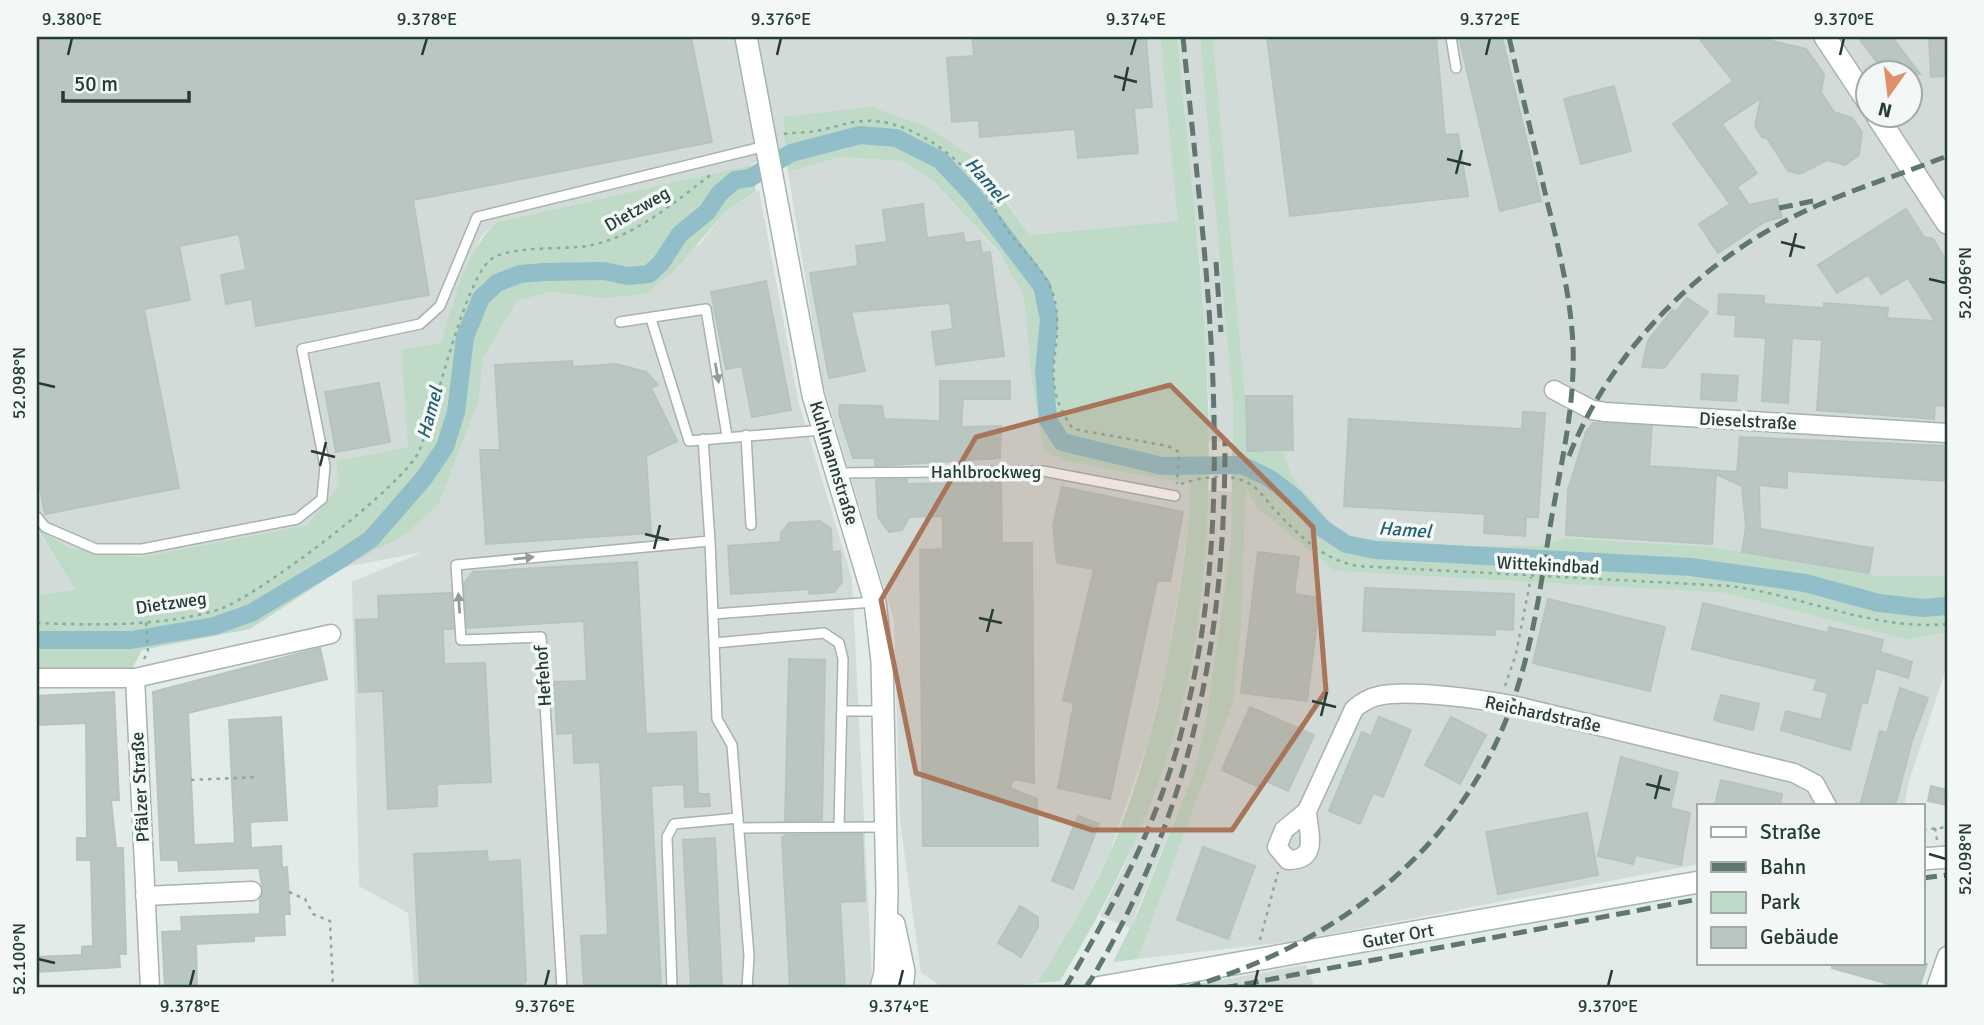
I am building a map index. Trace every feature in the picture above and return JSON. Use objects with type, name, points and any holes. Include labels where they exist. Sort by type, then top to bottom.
[{"type":"main road","name":"Kuhlmannstraße","points":[[746,37],[822,430],[863,552],[875,602],[882,661],[887,891],[896,983]]},
{"type":"main road","points":[[1825,37],[1854,81]]},
{"type":"main road","points":[[1886,130],[1947,223]]},
{"type":"main road","points":[[1924,859],[1947,857]]},
{"type":"main road","name":"Guter Ort","points":[[1096,988],[1251,963],[1697,882]]},
{"type":"street","name":"Dieselstraße","points":[[1554,390],[1592,410],[1605,412],[1947,433]]},
{"type":"street","points":[[37,678],[135,678],[331,634]]},
{"type":"street","name":"Pfälzer Straße","points":[[135,678],[150,988]]},
{"type":"street","name":"Reichardstraße","points":[[1288,860],[1277,847],[1278,837],[1307,811],[1347,721],[1363,701],[1391,694],[1498,702],[1794,773],[1815,785],[1825,804]]},
{"type":"street","points":[[1288,860],[1304,858],[1310,853],[1312,844],[1307,811]]},
{"type":"street","points":[[145,896],[252,891]]},
{"type":"street","points":[[1936,988],[1947,956]]},
{"type":"lane","points":[[1451,37],[1455,68]]},
{"type":"lane","points":[[37,517],[45,527],[96,549],[142,549],[296,519],[323,499],[325,466],[302,349],[419,324],[440,306],[477,217],[767,151]]},
{"type":"lane","points":[[620,322],[706,309],[727,436]]},
{"type":"lane","points":[[651,319],[689,441],[822,430]]},
{"type":"lane","points":[[746,435],[751,525]]},
{"type":"lane","points":[[703,439],[717,719],[732,745],[749,956],[747,988]]},
{"type":"lane","name":"Hahlbrockweg","points":[[835,473],[1043,471],[1175,496]]},
{"type":"lane","name":"Hefehof","points":[[562,988],[541,637],[461,640],[456,565],[710,541]]},
{"type":"lane","points":[[713,614],[875,602]]},
{"type":"lane","points":[[714,643],[824,633],[834,638],[843,659],[839,827]]},
{"type":"lane","points":[[842,711],[882,711]]},
{"type":"lane","points":[[672,988],[667,837],[674,824],[884,827]]},
{"type":"path","name":"Wittekindbad","points":[[767,151],[780,134],[870,121],[899,126],[941,148],[974,178],[1012,236],[1047,279],[1055,302],[1052,372],[1058,408],[1073,429],[1168,446],[1179,452],[1177,485],[1202,477],[1233,478],[1251,484],[1289,525],[1334,561],[1357,566],[1531,577],[1730,586],[1771,591],[1888,620],[1947,624]]},
{"type":"path","name":"Dietzweg","points":[[37,623],[146,621],[222,608],[248,594],[355,518],[408,470],[419,453],[433,414],[468,298],[488,261],[501,254],[587,246],[618,239],[718,169]]},
{"type":"path","points":[[1498,702],[1516,654],[1531,577]]},
{"type":"path","points":[[146,621],[148,652]]},
{"type":"path","points":[[191,780],[258,778]]},
{"type":"path","points":[[1924,830],[1947,827]]},
{"type":"path","points":[[1251,963],[1280,866],[1288,860]]},
{"type":"path","points":[[289,892],[305,899],[313,914],[330,921],[333,988]]},
{"type":"highlighted area","points":[[1170,385],[1313,527],[1326,691],[1232,830],[1092,830],[916,773],[881,600],[976,437]]},
{"type":"shaded area","points":[[37,37],[1160,37],[1179,221],[1030,235],[993,181],[783,117],[786,146],[751,165],[497,222],[481,237],[453,301],[441,343],[401,350],[408,447],[338,461],[339,485],[307,525],[141,557],[69,548],[37,528]]},
{"type":"shaded area","points":[[1177,37],[1200,37],[1223,268],[1233,402],[1232,441],[1208,441],[1209,403],[1201,272]]},
{"type":"shaded area","points":[[1213,37],[1947,37],[1947,576],[1879,576],[1712,547],[1566,538],[1539,546],[1471,546],[1361,539],[1340,532],[1293,479],[1284,452],[1244,452],[1245,396]]},
{"type":"shaded area","points":[[841,157],[901,161],[932,180],[999,253],[1024,298],[1032,384],[1043,449],[1190,484],[1190,510],[1179,590],[1167,662],[1148,742],[1108,857],[1081,910],[1037,983],[987,988],[944,988],[921,973],[900,821],[894,620],[822,381],[788,172]]},
{"type":"shaded area","points":[[759,190],[799,404],[852,578],[872,980],[869,988],[414,988],[408,913],[359,886],[352,582],[423,552],[345,567],[406,534],[479,399],[483,358],[517,301],[550,292],[602,298],[699,245],[725,212]]},
{"type":"shaded area","points":[[1246,486],[1335,571],[1726,593],[1908,640],[1947,632],[1947,666],[1909,781],[1904,804],[1697,804],[1697,864],[1288,942],[1138,959],[1233,702],[1241,630]]},
{"type":"shaded area","points":[[1207,490],[1232,492],[1231,541],[1206,722],[1195,769],[1130,928],[1100,916],[1124,867],[1168,753],[1191,665],[1206,538]]},
{"type":"shaded area","points":[[37,530],[75,590],[37,595]]},
{"type":"shaded area","points":[[1306,965],[1315,988],[1175,988]]},
{"type":"green space","points":[[1160,37],[1177,37],[1200,272],[1209,429],[1208,508],[1202,587],[1182,707],[1156,789],[1140,829],[1103,906],[1060,981],[1037,983],[1108,857],[1142,765],[1177,606],[1190,484],[1065,461],[1043,449],[1032,384],[1024,298],[999,252],[932,180],[901,161],[841,157],[788,172],[783,117],[871,107],[925,126],[974,158],[1030,235],[1178,221]]},
{"type":"green space","points":[[1200,37],[1213,37],[1245,396],[1245,451],[1284,452],[1293,479],[1340,532],[1352,538],[1471,546],[1539,546],[1566,538],[1712,547],[1879,576],[1947,576],[1947,632],[1908,640],[1726,593],[1335,571],[1257,508],[1246,488],[1241,630],[1233,702],[1138,959],[1113,962],[1138,912],[1195,769],[1206,722],[1231,541],[1233,402]]},
{"type":"green space","points":[[751,165],[756,191],[725,212],[675,270],[645,294],[602,298],[550,292],[517,301],[483,358],[479,399],[439,503],[406,534],[345,567],[250,629],[142,650],[131,671],[37,675],[37,595],[75,590],[37,528],[69,548],[141,557],[307,525],[339,485],[337,461],[408,447],[401,350],[441,343],[468,262],[497,222]]},
{"type":"building","points":[[37,37],[691,37],[712,142],[413,200],[429,295],[256,326],[252,299],[226,304],[221,275],[246,270],[239,234],[179,246],[190,300],[144,309],[179,488],[45,514],[37,474]]},
{"type":"building","points":[[972,37],[1146,39],[1152,107],[1134,108],[1138,153],[1078,158],[1075,129],[980,137],[979,120],[952,122],[947,58],[974,56]]},
{"type":"building","points":[[1267,37],[1436,37],[1445,135],[1458,134],[1468,196],[1290,216]]},
{"type":"building","points":[[1459,37],[1502,37],[1541,201],[1500,211]]},
{"type":"building","points":[[1698,37],[1756,37],[1806,49],[1824,74],[1821,92],[1834,112],[1852,118],[1854,130],[1862,132],[1859,155],[1845,165],[1827,160],[1800,174],[1788,171],[1767,138],[1762,137],[1755,126],[1761,98],[1722,124],[1757,173],[1737,187],[1749,205],[1777,199],[1782,217],[1764,222],[1718,253],[1699,224],[1730,204],[1673,124],[1733,81]]},
{"type":"building","points":[[1858,37],[1892,37],[1909,60],[1875,60]]},
{"type":"building","points":[[1929,37],[1947,37],[1947,76],[1931,77]]},
{"type":"building","points":[[1614,86],[1631,151],[1581,164],[1564,99]]},
{"type":"building","points":[[923,204],[927,238],[963,233],[965,243],[980,241],[982,253],[990,252],[1004,356],[936,365],[932,332],[953,329],[950,303],[851,312],[865,371],[829,378],[810,273],[858,266],[856,246],[887,242],[883,210]]},
{"type":"building","points":[[1906,209],[1924,237],[1933,239],[1947,262],[1947,406],[1935,405],[1934,419],[1817,410],[1822,340],[1792,338],[1788,403],[1762,401],[1766,338],[1735,336],[1736,315],[1718,314],[1719,294],[1764,296],[1764,304],[1824,308],[1824,303],[1888,308],[1887,318],[1935,321],[1908,278],[1881,294],[1868,275],[1837,293],[1818,265]]},
{"type":"building","points":[[766,281],[791,410],[752,417],[742,366],[726,369],[711,292]]},
{"type":"building","points":[[1687,298],[1708,312],[1664,368],[1642,367],[1648,341],[1672,310],[1676,312]]},
{"type":"building","points":[[572,361],[573,367],[616,364],[646,372],[658,385],[651,388],[677,441],[646,456],[651,533],[486,544],[480,450],[500,450],[495,365]]},
{"type":"building","points":[[1702,374],[1738,376],[1736,401],[1701,399]]},
{"type":"building","points":[[940,381],[1010,381],[1010,399],[963,399],[961,427],[1001,426],[1000,458],[875,466],[875,458],[853,458],[839,414],[840,405],[882,406],[884,419],[940,421]]},
{"type":"building","points":[[379,383],[390,442],[336,452],[325,392]]},
{"type":"building","points":[[1246,396],[1292,396],[1293,450],[1247,451]]},
{"type":"building","points":[[1523,412],[1545,413],[1538,517],[1526,517],[1525,536],[1484,533],[1485,514],[1344,506],[1349,419],[1522,429]]},
{"type":"building","points":[[1593,423],[1652,426],[1649,466],[1737,472],[1740,437],[1947,446],[1947,481],[1787,471],[1787,488],[1759,485],[1760,529],[1873,548],[1869,573],[1742,552],[1746,527],[1742,486],[1716,474],[1712,544],[1566,535],[1568,490],[1586,432]]},
{"type":"building","points":[[907,479],[907,484],[1001,483],[1002,543],[1032,543],[1034,783],[1013,779],[1010,788],[1037,799],[1038,846],[923,846],[920,550],[943,549],[943,516],[909,517],[902,530],[889,532],[878,517],[876,480]]},
{"type":"building","points":[[1062,487],[1183,512],[1170,581],[1157,581],[1110,799],[1058,788],[1074,703],[1063,700],[1094,569],[1057,563],[1053,525]]},
{"type":"building","points":[[820,521],[831,529],[832,552],[840,551],[842,582],[834,592],[809,594],[809,589],[731,594],[728,546],[781,542],[781,533],[789,523]]},
{"type":"building","points":[[1258,552],[1299,557],[1294,594],[1320,598],[1307,701],[1241,693]]},
{"type":"building","points":[[637,562],[646,734],[696,732],[698,794],[709,794],[710,806],[685,807],[684,784],[651,786],[661,988],[584,988],[581,936],[608,935],[600,762],[574,763],[573,733],[557,734],[554,682],[587,681],[584,621],[467,628],[464,583],[473,572]]},
{"type":"building","points":[[1365,588],[1514,594],[1513,630],[1495,629],[1495,635],[1363,631]]},
{"type":"building","points":[[451,593],[453,629],[443,629],[444,664],[485,663],[491,782],[437,784],[437,806],[388,809],[383,691],[359,692],[356,620],[379,619],[378,596]]},
{"type":"building","points":[[1548,599],[1665,627],[1650,691],[1533,663]]},
{"type":"building","points":[[1703,603],[1828,633],[1829,627],[1883,640],[1880,652],[1912,662],[1908,678],[1876,668],[1867,703],[1862,702],[1850,750],[1781,730],[1786,711],[1821,720],[1828,693],[1814,690],[1817,679],[1692,649]]},
{"type":"building","points":[[320,648],[327,679],[188,713],[194,845],[235,843],[229,720],[281,717],[287,820],[250,822],[251,848],[281,846],[282,868],[287,867],[290,914],[284,914],[285,935],[254,936],[254,941],[196,944],[197,988],[165,988],[162,932],[182,931],[181,917],[260,914],[263,891],[259,868],[179,871],[178,860],[161,860],[153,692]]},
{"type":"building","points":[[789,659],[825,660],[822,820],[785,821]]},
{"type":"building","points":[[1900,688],[1928,698],[1912,741],[1896,804],[1861,804],[1880,731],[1887,733]]},
{"type":"building","points":[[114,692],[119,800],[111,800],[116,848],[123,848],[126,954],[119,954],[120,967],[37,972],[37,957],[82,955],[82,947],[93,946],[91,860],[77,860],[77,838],[87,838],[86,723],[37,725],[37,696]]},
{"type":"building","points":[[1721,695],[1759,704],[1753,730],[1714,720]]},
{"type":"building","points":[[1250,707],[1314,735],[1288,791],[1264,780],[1261,788],[1222,770]]},
{"type":"building","points":[[1379,717],[1411,730],[1383,797],[1373,793],[1360,824],[1329,811],[1362,732],[1371,736]]},
{"type":"building","points":[[1451,717],[1486,735],[1460,784],[1425,765]]},
{"type":"building","points":[[1621,757],[1678,773],[1670,808],[1690,813],[1681,865],[1636,855],[1633,864],[1598,856]]},
{"type":"building","points":[[1721,780],[1782,794],[1780,804],[1715,804]]},
{"type":"building","points":[[1931,786],[1947,790],[1947,805],[1928,801]]},
{"type":"building","points":[[1587,813],[1598,875],[1498,894],[1486,832]]},
{"type":"building","points":[[1078,816],[1099,824],[1073,889],[1052,881]]},
{"type":"building","points":[[862,834],[865,901],[840,902],[845,988],[790,988],[782,838],[785,835]]},
{"type":"building","points":[[715,838],[722,988],[691,988],[683,840]]},
{"type":"building","points":[[1203,847],[1255,866],[1228,939],[1177,920]]},
{"type":"building","points":[[487,851],[488,862],[520,860],[526,981],[520,988],[420,988],[414,854]]},
{"type":"building","points":[[1020,906],[1038,917],[1038,927],[1021,957],[998,943]]},
{"type":"building","points":[[1927,964],[1919,988],[1891,988],[1892,985],[1832,968],[1832,965]]},
{"type":"waterway","name":"Hamel","points":[[37,640],[131,640],[214,626],[251,613],[338,561],[371,539],[424,478],[445,447],[456,412],[465,337],[481,298],[497,283],[520,274],[544,272],[604,271],[628,276],[649,274],[661,263],[680,234],[707,212],[719,194],[735,180],[750,178],[791,153],[860,135],[896,138],[940,160],[972,194],[1042,286],[1049,319],[1044,371],[1048,420],[1062,442],[1162,466],[1242,465],[1269,478],[1295,498],[1322,528],[1346,544],[1375,550],[1691,567],[1805,583],[1879,603],[1923,608],[1947,606]]},
{"type":"railway","points":[[1065,988],[1127,875],[1165,786],[1196,667],[1209,577],[1214,487],[1214,397],[1209,307],[1183,37]]},
{"type":"railway","points":[[1187,988],[1241,969],[1292,946],[1340,918],[1385,886],[1425,848],[1460,805],[1489,757],[1512,704],[1525,661],[1539,594],[1571,405],[1573,355],[1562,263],[1509,37]]},
{"type":"railway","points":[[1569,456],[1587,417],[1609,380],[1635,345],[1663,312],[1729,256],[1765,232],[1803,212],[1947,156]]},
{"type":"railway","points":[[1779,208],[1813,201]]},
{"type":"railway","points":[[1216,262],[1221,332]]},
{"type":"railway","points":[[1086,988],[1122,923],[1152,858],[1177,792],[1195,725],[1209,657],[1218,587],[1225,440]]},
{"type":"railway","points":[[1924,878],[1947,875]]},
{"type":"railway","points":[[1224,988],[1697,899]]}]
